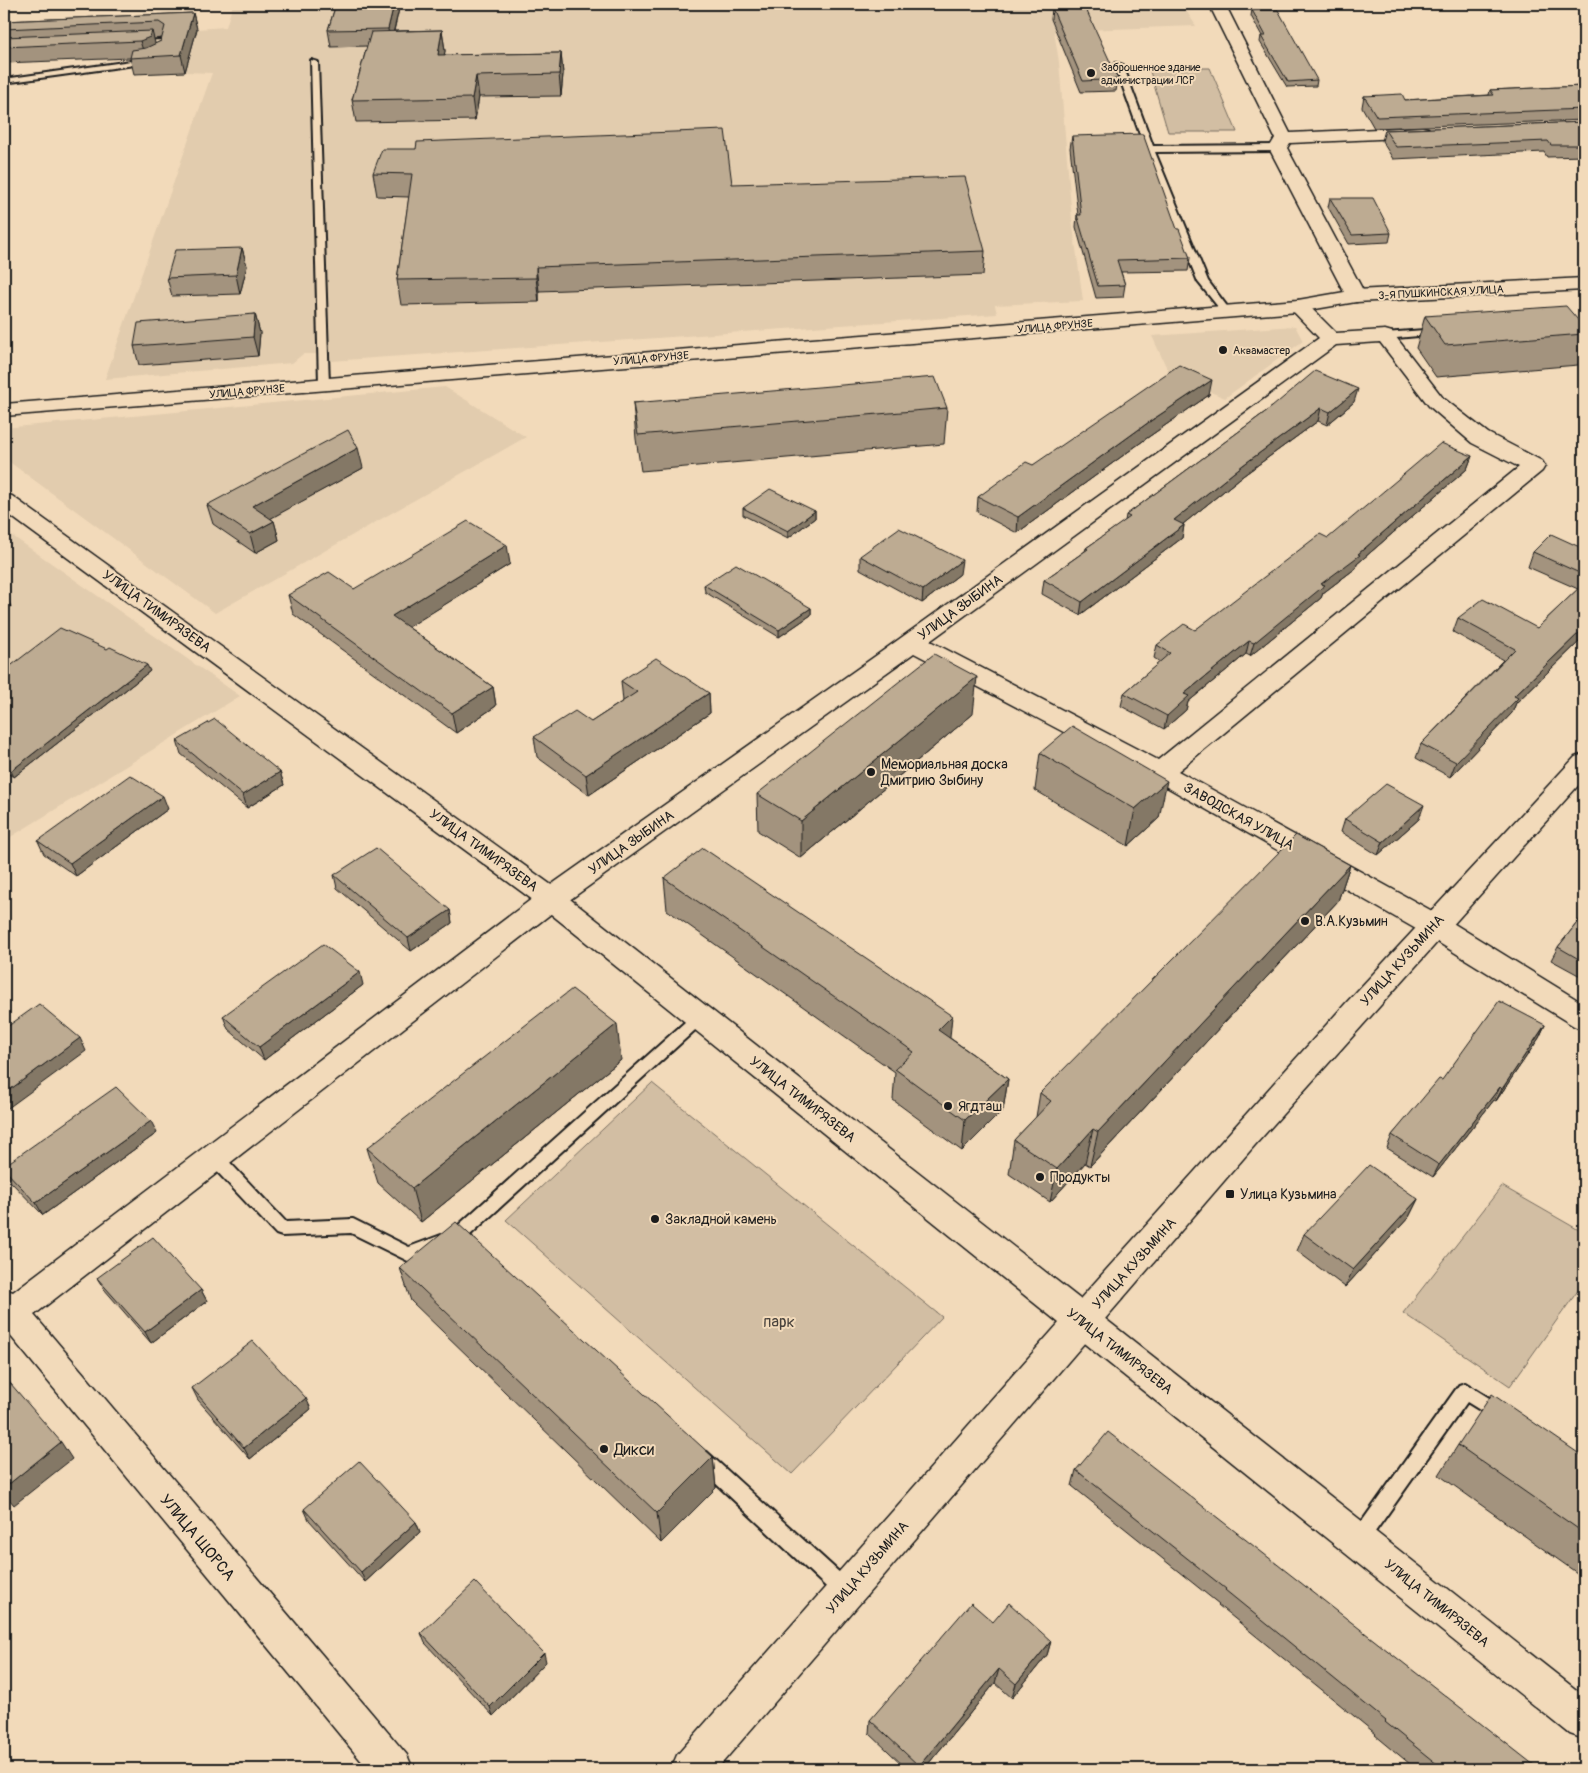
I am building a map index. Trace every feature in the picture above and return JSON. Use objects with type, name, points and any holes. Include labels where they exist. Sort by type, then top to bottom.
[{"type":"street","points":[[1217,4],[1281,143],[1356,296]]},
{"type":"street","points":[[1281,143],[1439,132]]},
{"type":"street","name":"3-Я ПУШКИНСКАЯ УЛИЦА","points":[[1298,306],[1356,296],[1584,284]]},
{"type":"street","points":[[1160,772],[1534,466],[1480,438],[1436,402],[1385,336],[1331,339],[1298,306]]},
{"type":"street","name":"УЛИЦА ФРУНЗЕ","points":[[4,410],[1298,306]]},
{"type":"street","name":"УЛИЦА ЗЫБИНА","points":[[7,1308],[214,1158],[551,899],[912,642],[1331,339]]},
{"type":"street","name":"УЛИЦА ТИМИРЯЗЕВА","points":[[4,502],[551,899],[1584,1720]]},
{"type":"street","name":"ЗАВОДСКАЯ УЛИЦА","points":[[912,642],[1160,772],[1433,925],[1584,1018]]},
{"type":"street","name":"УЛИЦА КУЗЬМИНА","points":[[691,1769],[1082,1321],[1433,925],[1584,763]]},
{"type":"street","name":"УЛИЦА ЩОРСА","points":[[7,1308],[393,1769]]},
{"type":"lane","points":[[4,80],[146,61],[160,56],[163,42],[133,43]]},
{"type":"lane","points":[[314,62],[324,384]]},
{"type":"lane","points":[[1119,66],[1149,149],[1203,282],[1226,311]]},
{"type":"lane","points":[[1149,149],[1281,143]]},
{"type":"lane","points":[[1385,336],[1450,331]]},
{"type":"lane","points":[[214,1158],[282,1229],[353,1226],[408,1254],[459,1235],[700,1017]]},
{"type":"lane","points":[[459,1235],[481,1255]]},
{"type":"lane","points":[[1358,1540],[1465,1391],[1513,1424]]},
{"type":"lane","points":[[693,1450],[846,1591]]},
{"type":"shaded area","points":[[233,4],[1194,4],[1197,9],[1187,12],[1196,26],[1054,31],[1059,62],[1072,219],[1083,301],[995,305],[997,314],[331,361],[324,354],[303,354],[292,363],[105,379],[212,73],[185,72],[197,29],[226,27]]},
{"type":"shaded area","points":[[1295,326],[1303,341],[1225,398],[1170,375],[1152,336]]},
{"type":"shaded area","points":[[445,387],[526,437],[215,613],[4,458],[4,428]]},
{"type":"shaded area","points":[[4,530],[240,696],[4,841]]},
{"type":"green space","points":[[1149,68],[1210,68],[1237,132],[1168,132]]},
{"type":"green space","name":"парк","points":[[652,1083],[942,1317],[792,1474],[506,1220]]},
{"type":"green space","points":[[1502,1186],[1584,1233],[1584,1282],[1510,1386],[1403,1313]]},
{"type":"building","points":[[336,4],[394,4],[388,29],[328,30]]},
{"type":"building","points":[[1085,7],[1118,79],[1083,81],[1052,8]]},
{"type":"building","points":[[1252,10],[1278,10],[1317,80],[1288,82],[1261,36],[1266,36]]},
{"type":"building","points":[[193,13],[181,55],[130,58],[132,50],[146,48],[161,41],[165,26],[159,22],[4,29],[4,21]]},
{"type":"building","points":[[442,30],[438,55],[561,53],[559,74],[476,76],[472,98],[352,100],[371,32]]},
{"type":"building","points":[[152,31],[150,37],[140,41],[4,47],[4,37]]},
{"type":"building","points":[[1584,86],[1584,109],[1377,117],[1364,96],[1402,94],[1405,100],[1494,95],[1490,90]]},
{"type":"building","points":[[1584,122],[1584,145],[1551,145],[1548,141],[1396,147],[1385,130]]},
{"type":"building","points":[[725,130],[732,184],[965,177],[985,251],[536,267],[536,278],[397,280],[412,174],[373,173],[382,149],[416,149],[417,142]]},
{"type":"building","points":[[1143,134],[1177,229],[1179,229],[1190,258],[1117,260],[1125,285],[1098,286],[1077,215],[1081,215],[1072,136]]},
{"type":"building","points":[[1330,198],[1373,198],[1391,233],[1352,235]]},
{"type":"building","points":[[242,248],[236,275],[167,278],[175,250]]},
{"type":"building","points":[[1566,306],[1584,327],[1584,334],[1445,345],[1425,316]]},
{"type":"building","points":[[255,314],[253,337],[134,346],[138,323]]},
{"type":"building","points":[[1179,365],[1212,380],[1149,422],[1018,517],[978,497],[1026,462],[1033,465]]},
{"type":"building","points":[[1315,371],[1358,389],[1330,412],[1321,408],[1243,465],[1174,520],[1184,525],[1082,602],[1044,580],[1130,517],[1126,515],[1272,407]]},
{"type":"building","points":[[935,377],[947,408],[638,435],[633,403]]},
{"type":"building","points":[[348,430],[358,448],[252,506],[274,521],[250,534],[207,505]]},
{"type":"building","points":[[1441,443],[1472,456],[1358,554],[1360,555],[1321,584],[1325,585],[1254,643],[1249,641],[1184,694],[1189,696],[1167,716],[1124,693],[1170,653],[1157,645],[1184,624],[1195,630],[1320,534],[1328,538]]},
{"type":"building","points":[[770,489],[815,511],[788,531],[743,508]]},
{"type":"building","points":[[468,521],[507,545],[392,616],[493,687],[452,713],[288,595],[329,572],[354,589]]},
{"type":"building","points":[[899,528],[962,560],[923,590],[860,556]]},
{"type":"building","points":[[1551,534],[1584,549],[1584,575],[1533,552]]},
{"type":"building","points":[[736,564],[811,608],[779,630],[704,585]]},
{"type":"building","points":[[1584,583],[1584,628],[1514,696],[1518,698],[1456,762],[1421,744],[1515,649],[1458,618],[1483,599],[1537,628]]},
{"type":"building","points":[[60,628],[107,649],[110,647],[147,665],[11,771],[4,767],[4,671]]},
{"type":"building","points":[[934,654],[977,677],[801,821],[757,794]]},
{"type":"building","points":[[656,658],[709,693],[586,775],[534,737],[575,711],[591,722],[637,692],[621,681]]},
{"type":"building","points":[[215,719],[280,772],[243,795],[177,741]]},
{"type":"building","points":[[1072,726],[1167,781],[1135,809],[1040,753]]},
{"type":"building","points":[[130,775],[163,796],[70,863],[38,841]]},
{"type":"building","points":[[1386,784],[1424,805],[1383,842],[1345,819]]},
{"type":"building","points":[[1296,835],[1350,865],[1098,1132],[1093,1129],[1057,1169],[1014,1140],[1051,1101],[1040,1093]]},
{"type":"building","points":[[376,848],[450,910],[408,938],[334,875]]},
{"type":"building","points":[[703,848],[952,1016],[938,1030],[1008,1079],[965,1120],[895,1069],[914,1052],[664,878]]},
{"type":"building","points":[[1584,914],[1584,962],[1558,947]]},
{"type":"building","points":[[323,944],[360,972],[259,1047],[223,1016]]},
{"type":"building","points":[[572,989],[617,1024],[412,1188],[367,1148]]},
{"type":"building","points":[[1499,1001],[1545,1025],[1502,1089],[1500,1087],[1439,1165],[1392,1135],[1439,1079],[1442,1080]]},
{"type":"building","points":[[39,1004],[80,1038],[4,1094],[4,1029]]},
{"type":"building","points":[[116,1087],[151,1121],[36,1203],[4,1169],[4,1166]]},
{"type":"building","points":[[1369,1165],[1418,1199],[1353,1270],[1304,1234]]},
{"type":"building","points":[[456,1222],[713,1457],[657,1513],[400,1268]]},
{"type":"building","points":[[153,1237],[201,1290],[145,1332],[97,1278]]},
{"type":"building","points":[[253,1341],[306,1398],[244,1448],[192,1388]]},
{"type":"building","points":[[4,1376],[61,1442],[4,1488]]},
{"type":"building","points":[[1492,1394],[1584,1457],[1584,1533],[1458,1445]]},
{"type":"building","points":[[1108,1432],[1539,1769],[1443,1769],[1226,1589],[1076,1470]]},
{"type":"building","points":[[359,1461],[416,1522],[361,1572],[304,1509]]},
{"type":"building","points":[[475,1582],[544,1653],[490,1707],[421,1633]]},
{"type":"building","points":[[971,1603],[993,1622],[1009,1603],[1051,1641],[1016,1684],[999,1669],[919,1766],[870,1720]]},
{"type":"place","name":"Заброшенное здание администрации ЛСР","points":[[1091,73]]},
{"type":"place","name":"Аквамастер","points":[[1223,350]]},
{"type":"place","name":"Мемориальная доска Дмитрию Зыбину","points":[[871,772]]},
{"type":"place","name":"В.А.Кузьмин","points":[[1305,921]]},
{"type":"place","name":"Ягдташ","points":[[948,1106]]},
{"type":"place","name":"Продукты","points":[[1040,1177]]},
{"type":"place","name":"Улица Кузьмина","points":[[1230,1194]]},
{"type":"place","name":"Закладной камень","points":[[655,1219]]},
{"type":"place","name":"Дикси","points":[[604,1449]]}]
